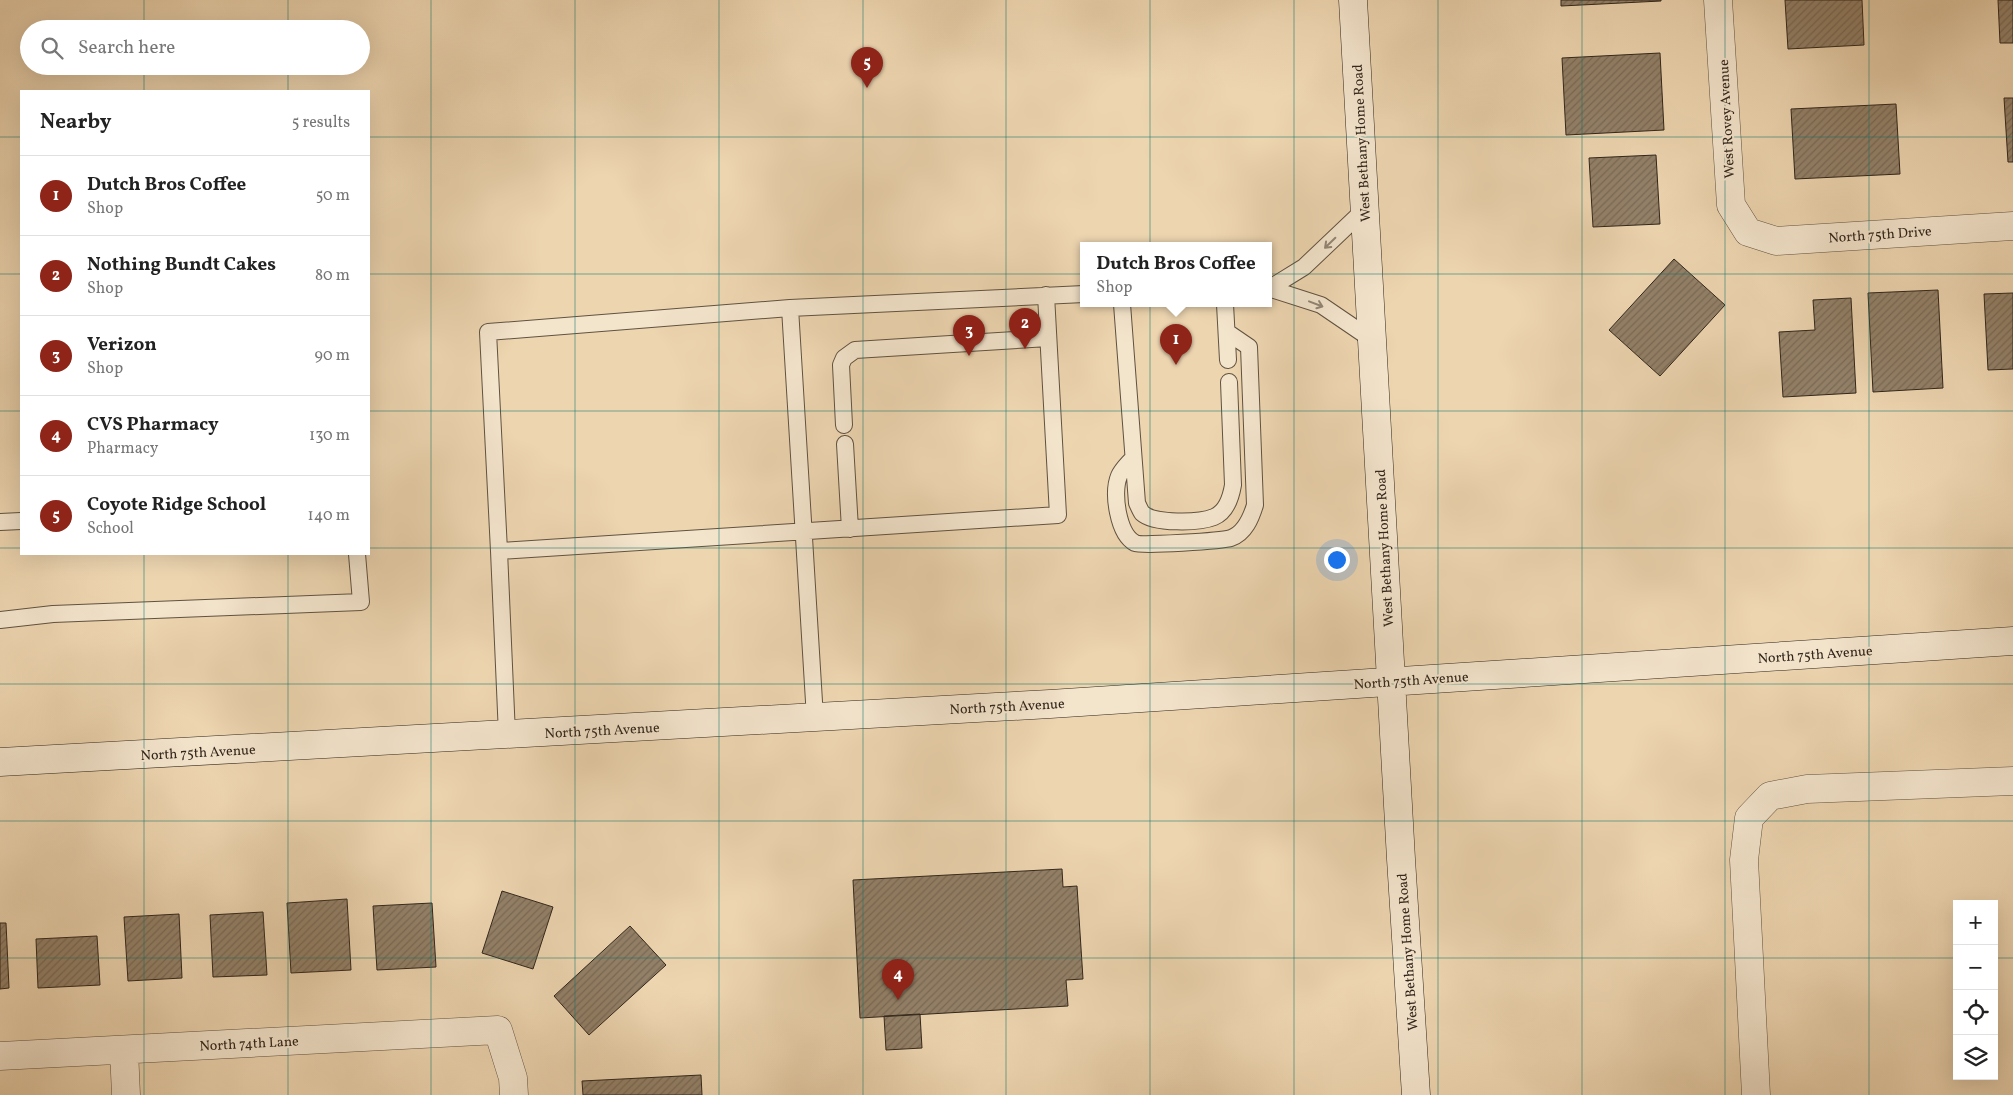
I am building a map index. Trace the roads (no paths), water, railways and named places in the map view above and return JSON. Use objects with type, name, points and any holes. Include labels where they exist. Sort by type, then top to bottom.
[{"type":"main road","name":"West Bethany Home Road","points":[[1353,0],[1371,339],[1416,1095]]},
{"type":"main road","name":"West Rovey Avenue","points":[[1718,0],[1731,205],[1748,232]]},
{"type":"main road","name":"North 75th Drive","points":[[1748,232],[1776,240],[2013,226]]},
{"type":"main road","name":"North 75th Avenue","points":[[0,762],[816,718],[2013,641]]},
{"type":"main road","points":[[1756,1095],[1744,860],[1749,818],[1770,796],[1807,789],[2013,781]]},
{"type":"main road","name":"North 74th Lane","points":[[0,1056],[498,1030],[513,1078],[514,1095]]},
{"type":"main road","points":[[124,1050],[126,1095]]},
{"type":"lane","points":[[1272,286],[1304,267],[1365,209]]},
{"type":"lane","points":[[1272,289],[1321,305],[1371,339]]},
{"type":"lane","points":[[507,735],[488,332],[790,308],[1080,294]]},
{"type":"lane","points":[[499,551],[1058,515],[1046,295]]},
{"type":"lane","points":[[1122,307],[1137,502],[1142,513],[1152,518],[1170,521],[1215,517],[1231,498],[1233,485],[1229,382]]},
{"type":"lane","points":[[1226,307],[1228,360]]},
{"type":"lane","points":[[790,308],[816,718]]},
{"type":"lane","points":[[1133,458],[1122,469],[1118,477],[1116,497],[1121,524],[1126,535],[1136,544],[1150,545],[1231,538],[1243,530],[1251,518],[1255,505],[1249,347],[1226,332]]},
{"type":"lane","points":[[844,425],[841,365],[844,358],[855,350],[1048,338]]},
{"type":"lane","points":[[845,444],[850,529]]},
{"type":"lane","points":[[0,522],[20,521]]},
{"type":"lane","points":[[0,620],[53,614],[361,602],[357,555]]},
{"type":"place","name":"Coyote Ridge School","points":[[867,88]]},
{"type":"place","name":"Nothing Bundt Cakes","points":[[1025,349]]},
{"type":"place","name":"Verizon","points":[[969,356]]},
{"type":"place","name":"Dutch Bros Coffee","points":[[1176,365]]},
{"type":"place","name":"CVS Pharmacy","points":[[898,1000]]}]
